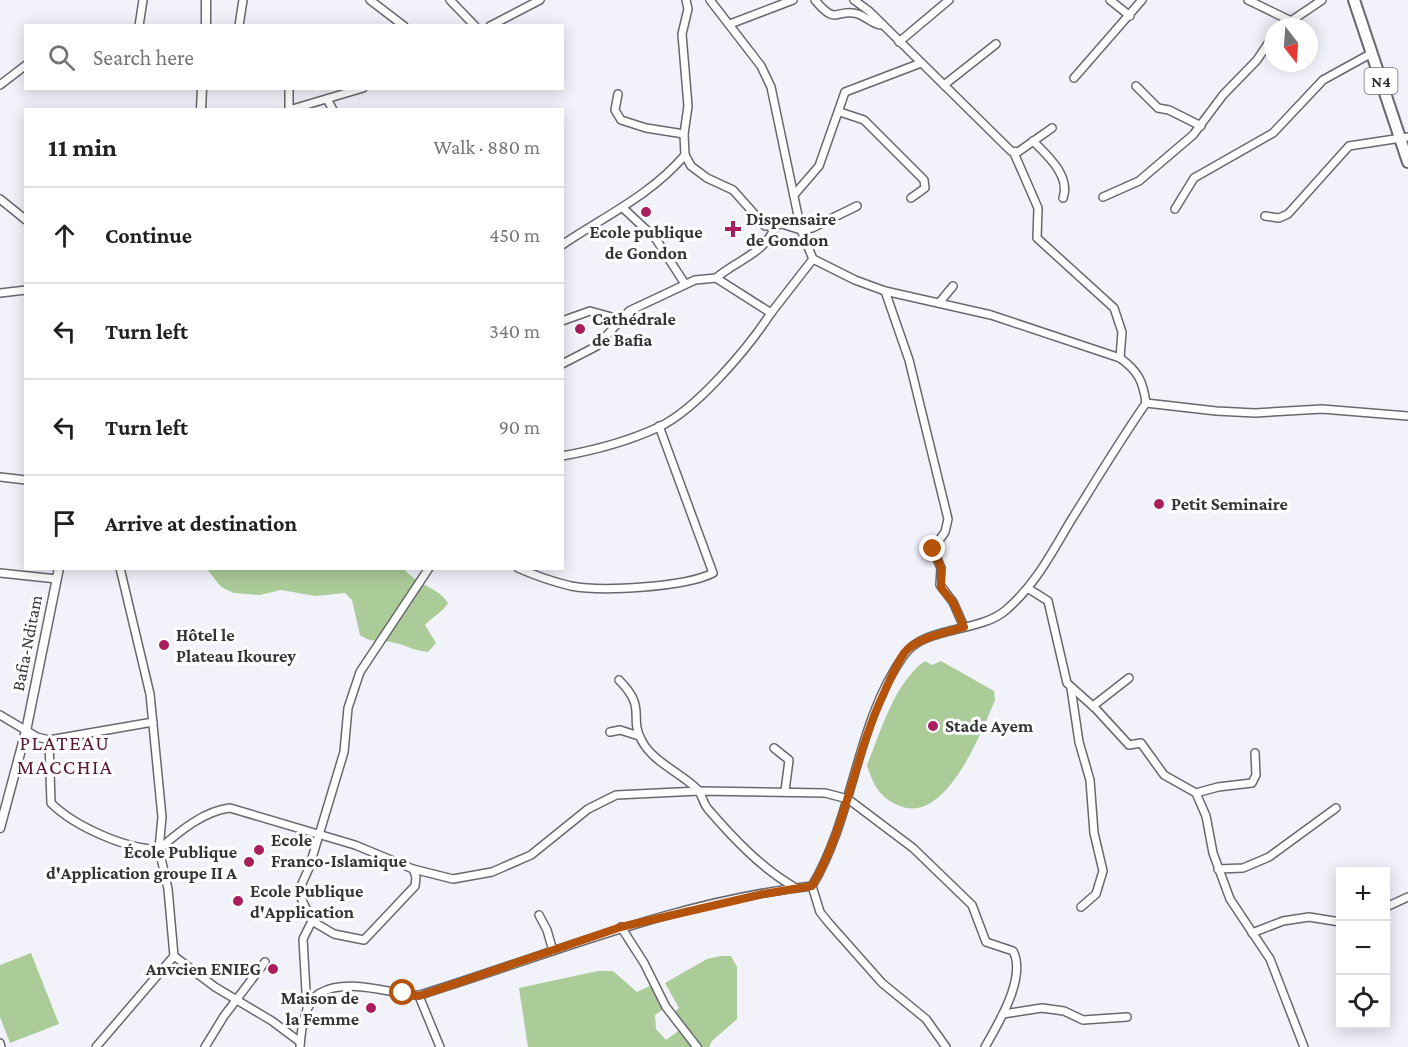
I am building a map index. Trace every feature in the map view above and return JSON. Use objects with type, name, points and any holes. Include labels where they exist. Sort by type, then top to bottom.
[{"type":"highway","name":"N4","points":[[1354,0],[1404,139],[1408,162]]},
{"type":"main road","points":[[206,0],[206,24]]},
{"type":"main road","points":[[201,108],[202,90]]},
{"type":"main road","name":"Bafia-Nditam","points":[[0,828],[26,731],[59,570]]},
{"type":"street","points":[[139,24],[143,0]]},
{"type":"street","points":[[239,24],[243,0]]},
{"type":"street","points":[[370,0],[401,24]]},
{"type":"street","points":[[450,0],[473,24]]},
{"type":"street","points":[[494,24],[540,0]]},
{"type":"street","points":[[687,0],[688,9],[682,34],[688,106],[684,134],[685,154],[692,166],[707,178],[733,190],[760,223],[801,230],[819,226],[857,206]]},
{"type":"street","points":[[710,0],[761,66],[771,87],[801,230],[813,259],[855,280],[885,291],[991,315],[1120,358],[1138,374],[1146,403],[1029,589],[991,621],[927,639],[905,652],[877,707],[860,749],[834,843],[812,886],[820,912],[828,922],[882,983],[926,1019],[946,1047]]},
{"type":"street","points":[[730,24],[793,0]]},
{"type":"street","points":[[815,0],[829,14],[840,16],[856,13],[880,25]]},
{"type":"street","points":[[854,0],[869,11],[880,25],[1014,153],[1038,208],[1036,238],[1114,308],[1122,332],[1120,358]]},
{"type":"street","points":[[899,42],[949,0]]},
{"type":"street","points":[[1110,0],[1130,16]]},
{"type":"street","points":[[1074,78],[1142,0]]},
{"type":"street","points":[[1248,0],[1285,18]]},
{"type":"street","points":[[1292,18],[1322,0]]},
{"type":"street","points":[[944,85],[996,44]]},
{"type":"street","points":[[1103,196],[1139,181],[1201,126],[1223,95],[1257,60],[1264,50]]},
{"type":"street","points":[[1175,209],[1194,178],[1273,133],[1323,80],[1372,53]]},
{"type":"street","points":[[794,195],[819,166],[840,112],[843,96],[849,88],[921,63]]},
{"type":"street","points":[[0,85],[24,67]]},
{"type":"street","points":[[1136,86],[1158,108],[1169,110],[1201,126]]},
{"type":"street","points":[[289,90],[289,108]]},
{"type":"street","points":[[293,108],[356,90]]},
{"type":"street","points":[[618,94],[615,110],[621,120],[646,128],[684,134]]},
{"type":"street","points":[[327,99],[332,108]]},
{"type":"street","points":[[840,112],[864,120],[924,180],[925,188],[911,198]]},
{"type":"street","points":[[1014,153],[1052,128]]},
{"type":"street","points":[[1265,216],[1279,218],[1288,214],[1350,146],[1404,139]]},
{"type":"street","points":[[1033,141],[1058,169],[1064,191],[1063,198]]},
{"type":"street","points":[[564,243],[623,208],[653,186],[685,154]]},
{"type":"street","points":[[0,200],[24,218]]},
{"type":"street","points":[[623,208],[656,239],[685,284]]},
{"type":"street","points":[[716,278],[760,248],[770,239],[776,225]]},
{"type":"street","points":[[564,456],[606,447],[660,426],[697,398],[744,350],[813,259]]},
{"type":"street","points":[[564,363],[597,346],[611,332],[619,319],[629,311],[685,284],[706,277],[716,278],[771,313]]},
{"type":"street","points":[[939,303],[953,286]]},
{"type":"street","points":[[0,293],[24,290]]},
{"type":"street","points":[[885,291],[909,360],[948,519],[945,532],[933,549],[941,568],[940,585],[953,602],[964,627]]},
{"type":"street","points":[[564,320],[590,311],[619,319]]},
{"type":"street","points":[[1146,403],[1255,413],[1322,409],[1408,416]]},
{"type":"street","points":[[524,570],[570,586],[596,589],[682,584],[713,573],[660,426]]},
{"type":"street","points":[[0,477],[24,480]]},
{"type":"street","points":[[96,1047],[174,956],[168,889],[159,849],[162,817],[153,722],[139,644],[120,570]]},
{"type":"street","points":[[413,869],[416,877],[415,886],[364,940],[334,934],[312,921],[300,892],[344,752],[348,708],[360,672],[428,570]]},
{"type":"street","points":[[0,573],[57,579]]},
{"type":"street","points":[[1029,589],[1048,601],[1062,671],[1071,688],[1079,742],[1090,780],[1096,848],[1103,871],[1096,894],[1082,907]]},
{"type":"street","points":[[1093,706],[1129,678]]},
{"type":"street","points":[[619,680],[635,699],[639,736],[646,748],[699,791],[708,808],[756,859],[796,888]]},
{"type":"street","points":[[1071,688],[1093,706],[1123,741],[1129,745],[1141,743],[1164,775],[1196,793],[1206,816],[1218,869],[1235,909],[1276,971],[1304,1047]]},
{"type":"street","points":[[0,715],[26,731],[49,740],[153,722]]},
{"type":"street","points":[[610,732],[620,730],[639,736]]},
{"type":"street","points":[[49,740],[51,803],[64,816],[133,846],[159,849],[197,820],[214,811],[230,808],[319,834],[413,869],[453,879],[492,872],[531,855],[602,800],[633,793],[785,791],[825,793],[848,799],[903,839],[972,904],[986,942],[1012,951],[1015,959],[1014,982],[1003,1014],[985,1047]]},
{"type":"street","points":[[774,748],[789,760],[785,791]]},
{"type":"street","points":[[1196,793],[1218,787],[1252,783],[1256,775],[1255,753]]},
{"type":"street","points":[[1218,869],[1243,868],[1269,858],[1336,808]]},
{"type":"street","points":[[307,1009],[322,992],[347,986],[419,996],[621,927],[812,886]]},
{"type":"street","points":[[1390,906],[1408,897]]},
{"type":"street","points":[[539,915],[547,930],[553,951]]},
{"type":"street","points":[[1252,933],[1283,921],[1309,916],[1336,920]]},
{"type":"street","points":[[174,956],[235,1000],[272,1021],[300,1045],[307,1009],[303,939],[312,921]]},
{"type":"street","points":[[621,927],[644,963],[666,1007],[698,1047]]},
{"type":"street","points":[[205,1047],[235,1000],[265,962]]},
{"type":"street","points":[[419,996],[439,1047],[444,1047]]},
{"type":"street","points":[[1003,1014],[1042,1008],[1064,1011],[1083,1020],[1127,1017]]},
{"type":"street","points":[[0,1043],[1,1047]]},
{"type":"green space","points":[[208,570],[405,570],[416,580],[439,593],[448,603],[425,625],[436,643],[428,652],[396,643],[364,638],[360,635],[352,600],[345,593],[315,596],[281,590],[260,595],[234,593],[221,587]]},
{"type":"green space","name":"Stade Ayem","points":[[925,661],[932,665],[941,661],[994,691],[995,700],[960,772],[947,789],[932,802],[917,808],[900,806],[882,795],[867,765],[883,723],[897,695],[914,670]]},
{"type":"green space","points":[[31,953],[59,1024],[10,1043],[0,1017],[0,965]]},
{"type":"green space","points":[[731,956],[737,967],[737,1019],[712,1041],[709,1047],[528,1047],[519,988],[598,971],[613,971],[637,992],[654,984],[666,1007],[655,1015],[656,1029],[666,1040],[681,1029],[673,1013],[679,1008],[665,983],[707,959]]},
{"type":"place","name":"Ecole publique de Gondon","points":[[646,212]]},
{"type":"place","name":"Dispensaire de Gondon","points":[[733,229]]},
{"type":"place","name":"Cathédrale de Bafia","points":[[580,329]]},
{"type":"place","name":"Petit Seminaire","points":[[1159,504]]},
{"type":"place","name":"Hôtel le Plateau Ikourey","points":[[164,645]]},
{"type":"place","name":"Stade Ayem","points":[[933,726]]},
{"type":"place","name":"Ecole Franco-Islamique","points":[[259,850]]},
{"type":"place","name":"École Publique d'Application groupe II A","points":[[249,862]]},
{"type":"place","name":"Ecole Publique d'Application","points":[[238,901]]},
{"type":"place","name":"Anvcien ENIEG","points":[[273,969]]},
{"type":"place","name":"Maison de la Femme","points":[[371,1008]]},
{"type":"district","name":"PLATEAU MACCHIA","points":[[65,755]]},
{"type":"route","points":[[403,993],[419,996],[621,927],[763,894],[812,886],[834,843],[860,749],[895,669],[905,652],[915,645],[964,627],[953,602],[941,588],[941,568],[933,554],[933,549]]}]
